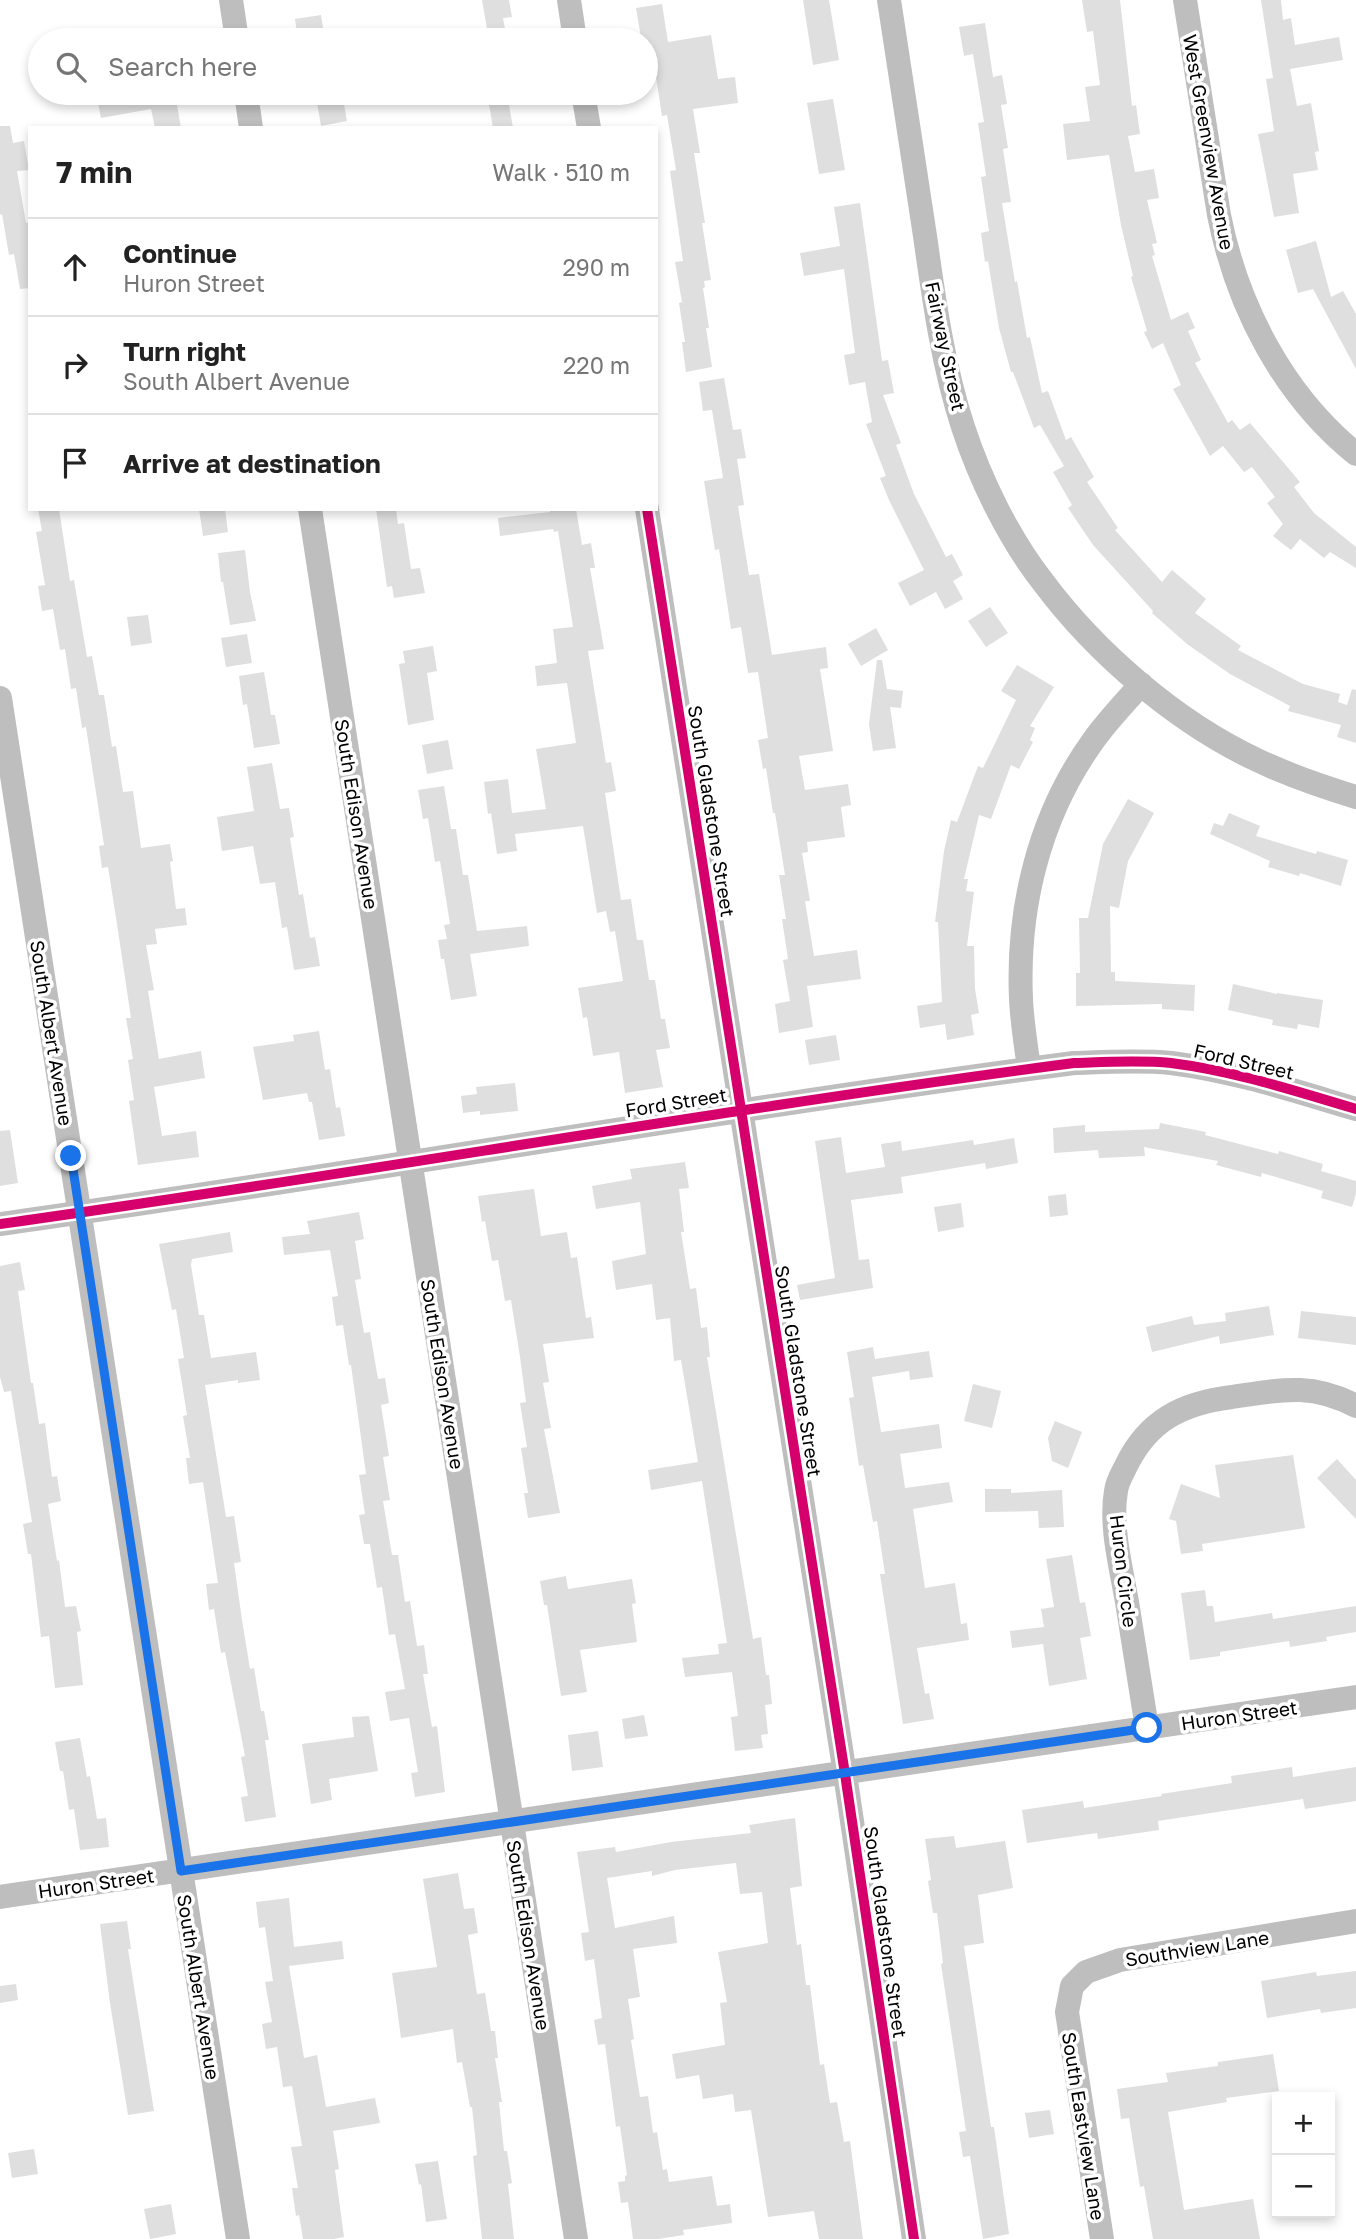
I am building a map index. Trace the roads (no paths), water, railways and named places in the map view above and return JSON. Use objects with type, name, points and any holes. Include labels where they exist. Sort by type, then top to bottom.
[{"type":"street","points":[[231,0],[235,28]]},
{"type":"street","points":[[569,0],[573,28]]},
{"type":"street","name":"Fairway Street","points":[[889,0],[933,294],[949,380],[963,428],[996,505],[1041,580],[1066,612],[1141,684],[1186,718],[1256,760],[1304,780],[1356,797]]},
{"type":"street","name":"West Greenview Avenue","points":[[1185,0],[1219,215],[1238,285],[1250,315],[1289,382],[1318,418],[1356,454]]},
{"type":"street","points":[[248,105],[251,126]]},
{"type":"street","points":[[585,105],[589,126]]},
{"type":"street","name":"South Edison Avenue","points":[[310,511],[576,2239]]},
{"type":"street","name":"South Gladstone Street","points":[[647,511],[845,1774],[914,2239]]},
{"type":"street","points":[[1030,1068],[1021,1002],[1020,958],[1031,878],[1049,819],[1067,783],[1093,741],[1141,684]]},
{"type":"street","name":"South Albert Avenue","points":[[0,698],[238,2239]]},
{"type":"street","name":"Ford Street","points":[[0,1224],[411,1163],[740,1110],[1073,1063],[1126,1061],[1213,1069],[1259,1080],[1356,1110]]},
{"type":"street","name":"Huron Circle","points":[[1147,1728],[1115,1525],[1116,1491],[1132,1452],[1148,1432],[1166,1417],[1187,1406],[1211,1400],[1298,1389],[1322,1391],[1356,1406]]},
{"type":"street","name":"Huron Street","points":[[0,1897],[1356,1697]]},
{"type":"street","name":"Southview Lane","points":[[1067,2012],[1072,1986],[1086,1972],[1120,1960],[1356,1922]]},
{"type":"street","name":"South Eastview Lane","points":[[1067,2012],[1102,2239]]}]
